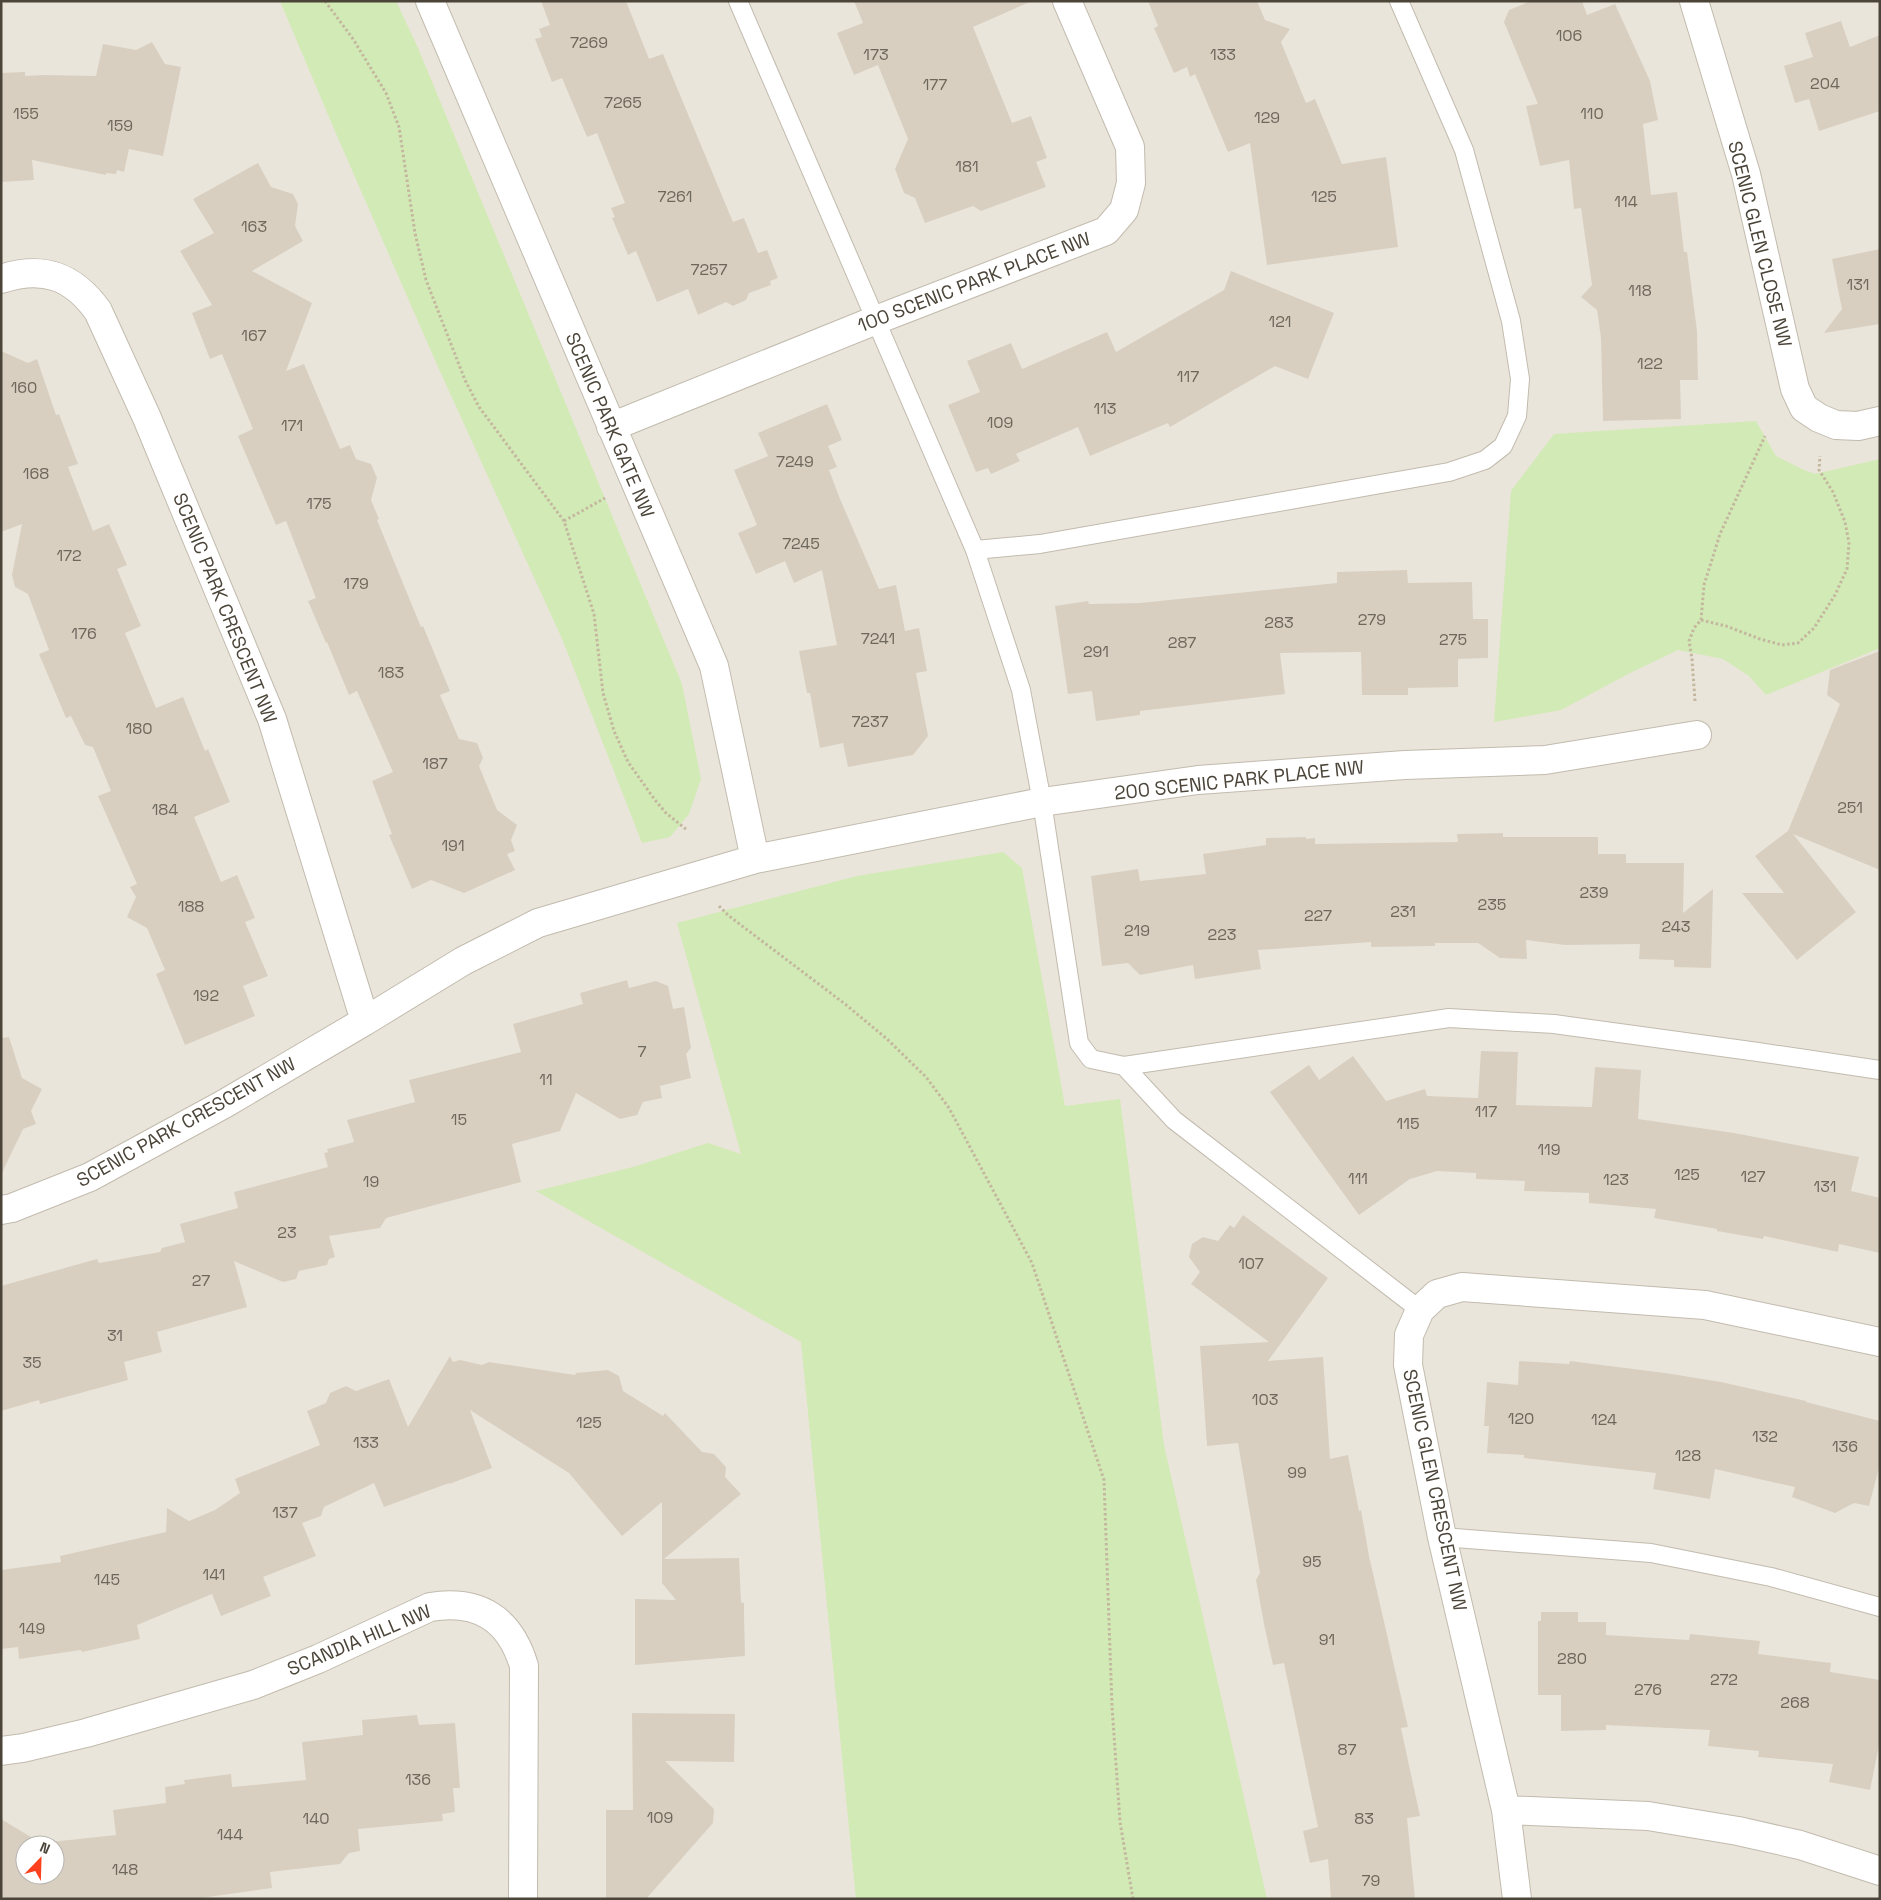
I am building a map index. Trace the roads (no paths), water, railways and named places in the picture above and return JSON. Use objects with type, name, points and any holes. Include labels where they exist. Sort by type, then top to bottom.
[{"type":"street","name":"SCENIC PARK GATE NW","points":[[430,1],[714,666],[755,859]]},
{"type":"street","name":"100 SCENIC PARK PLACE NW","points":[[611,427],[876,320],[1106,231],[1124,210],[1131,183],[1130,148],[1067,1]]},
{"type":"street","name":"SCENIC GLEN CLOSE NW","points":[[1694,1],[1746,174],[1795,390],[1804,408],[1819,418],[1836,425],[1858,426],[1880,421]]},
{"type":"street","name":"SCENIC PARK CRESCENT NW","points":[[1,279],[26,273],[42,273],[59,277],[74,285],[88,297],[98,311],[147,418],[272,719],[365,1021]]},
{"type":"street","name":"200 SCENIC PARK PLACE NW","points":[[755,859],[1042,802],[1198,780],[1405,765],[1545,760],[1696,735]]},
{"type":"street","name":"SCENIC PARK CRESCENT NW","points":[[1,1210],[12,1208],[90,1178],[224,1104],[463,961],[538,923],[755,859]]},
{"type":"street","name":"SCENIC GLEN CRESCENT NW","points":[[1517,1899],[1506,1810],[1442,1537],[1408,1365],[1409,1335],[1420,1310],[1437,1294],[1462,1286],[1705,1305],[1880,1342]]},
{"type":"street","name":"SCANDIA HILL NW","points":[[1,1751],[23,1748],[86,1733],[253,1685],[318,1659],[430,1607],[448,1604],[466,1606],[483,1612],[498,1621],[514,1641],[524,1666],[523,1899]]},
{"type":"street","points":[[1506,1810],[1648,1816],[1729,1829],[1800,1845],[1880,1871]]},
{"type":"lane","points":[[738,1],[975,550],[1021,690],[1042,802],[1079,1043],[1091,1059],[1124,1066],[1449,1018],[1554,1024],[1880,1070]]},
{"type":"lane","points":[[975,550],[1040,544],[1449,472],[1485,460],[1503,446],[1517,416],[1520,379],[1511,321],[1464,150],[1399,1]]},
{"type":"lane","points":[[1124,1066],[1174,1120],[1420,1310]]},
{"type":"lane","points":[[1442,1537],[1650,1552],[1771,1577],[1880,1607]]}]
